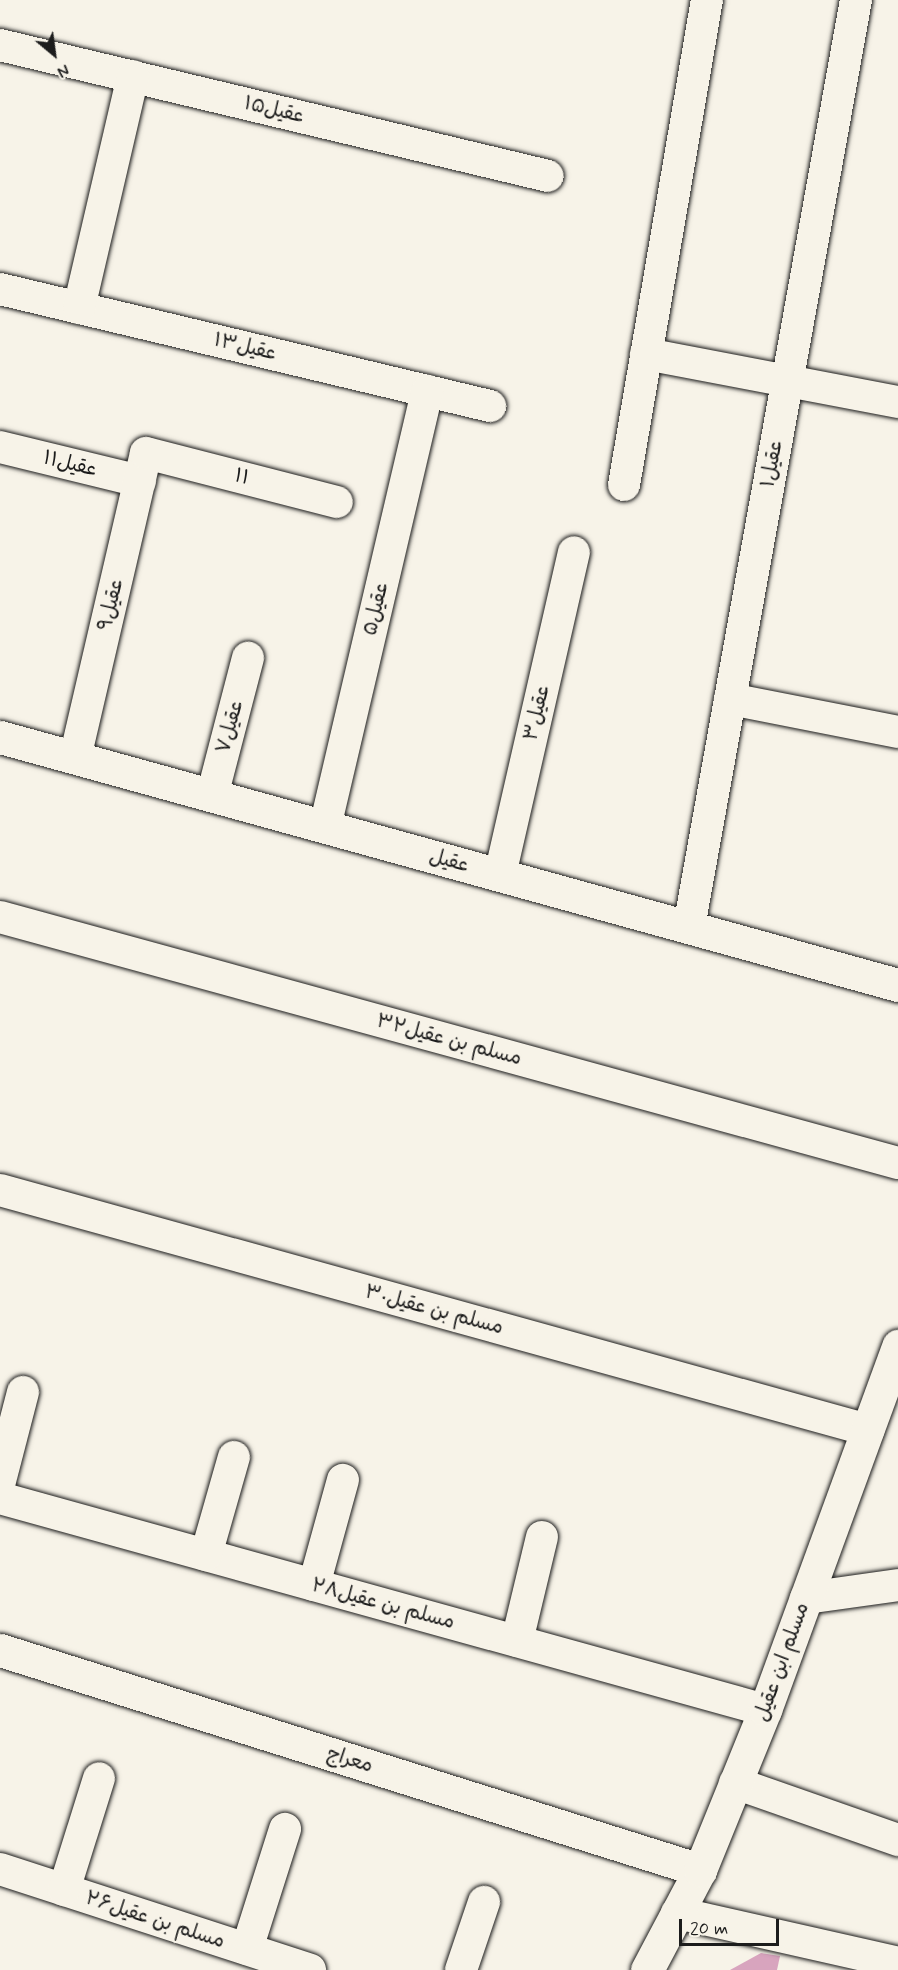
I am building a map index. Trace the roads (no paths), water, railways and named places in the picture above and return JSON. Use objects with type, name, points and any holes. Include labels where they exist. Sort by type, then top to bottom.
[{"type":"street","points":[[624,485],[707,0]]},
{"type":"street","name":"عقیل۱","points":[[689,927],[856,0]]},
{"type":"street","name":"عقیل۱۵","points":[[0,45],[548,176]]},
{"type":"street","points":[[79,308],[133,76]]},
{"type":"street","name":"عقیل۱۳","points":[[0,289],[490,406]]},
{"type":"street","points":[[646,354],[898,402]]},
{"type":"street","name":"عقیل۵","points":[[325,827],[427,391]]},
{"type":"street","name":"عقیل۱۱","points":[[0,447],[143,467]]},
{"type":"street","name":"۱۱","points":[[143,467],[337,502]]},
{"type":"street","name":"عقیل۹","points":[[75,758],[143,467]]},
{"type":"street","name":"عقیل۳","points":[[500,875],[574,552]]},
{"type":"street","name":"عقیل۷","points":[[213,795],[248,658]]},
{"type":"street","points":[[730,699],[898,732]]},
{"type":"street","name":"عقیل","points":[[0,737],[898,985]]},
{"type":"street","name":"مسلم بن عقیل۳۲","points":[[0,917],[898,1163]]},
{"type":"street","name":"مسلم بن عقیل۳۰","points":[[0,1190],[868,1430]]},
{"type":"street","name":"مسلم ابن عقیل","points":[[647,1970],[700,1870],[765,1710],[898,1346]]},
{"type":"street","points":[[0,1481],[23,1392]]},
{"type":"street","points":[[206,1555],[234,1457]]},
{"type":"street","points":[[314,1585],[343,1480]]},
{"type":"street","name":"مسلم بن عقیل۲۸","points":[[0,1497],[765,1710]]},
{"type":"street","points":[[517,1641],[542,1537]]},
{"type":"street","points":[[806,1598],[898,1585]]},
{"type":"street","name":"معراج","points":[[0,1650],[700,1870]]},
{"type":"street","points":[[64,1890],[99,1778]]},
{"type":"street","points":[[735,1783],[898,1840]]},
{"type":"street","points":[[247,1950],[285,1830]]},
{"type":"street","name":"مسلم بن عقیل۲۶","points":[[0,1869],[310,1970]]},
{"type":"street","points":[[461,1970],[484,1902]]},
{"type":"street","points":[[677,1913],[898,1964]]}]
